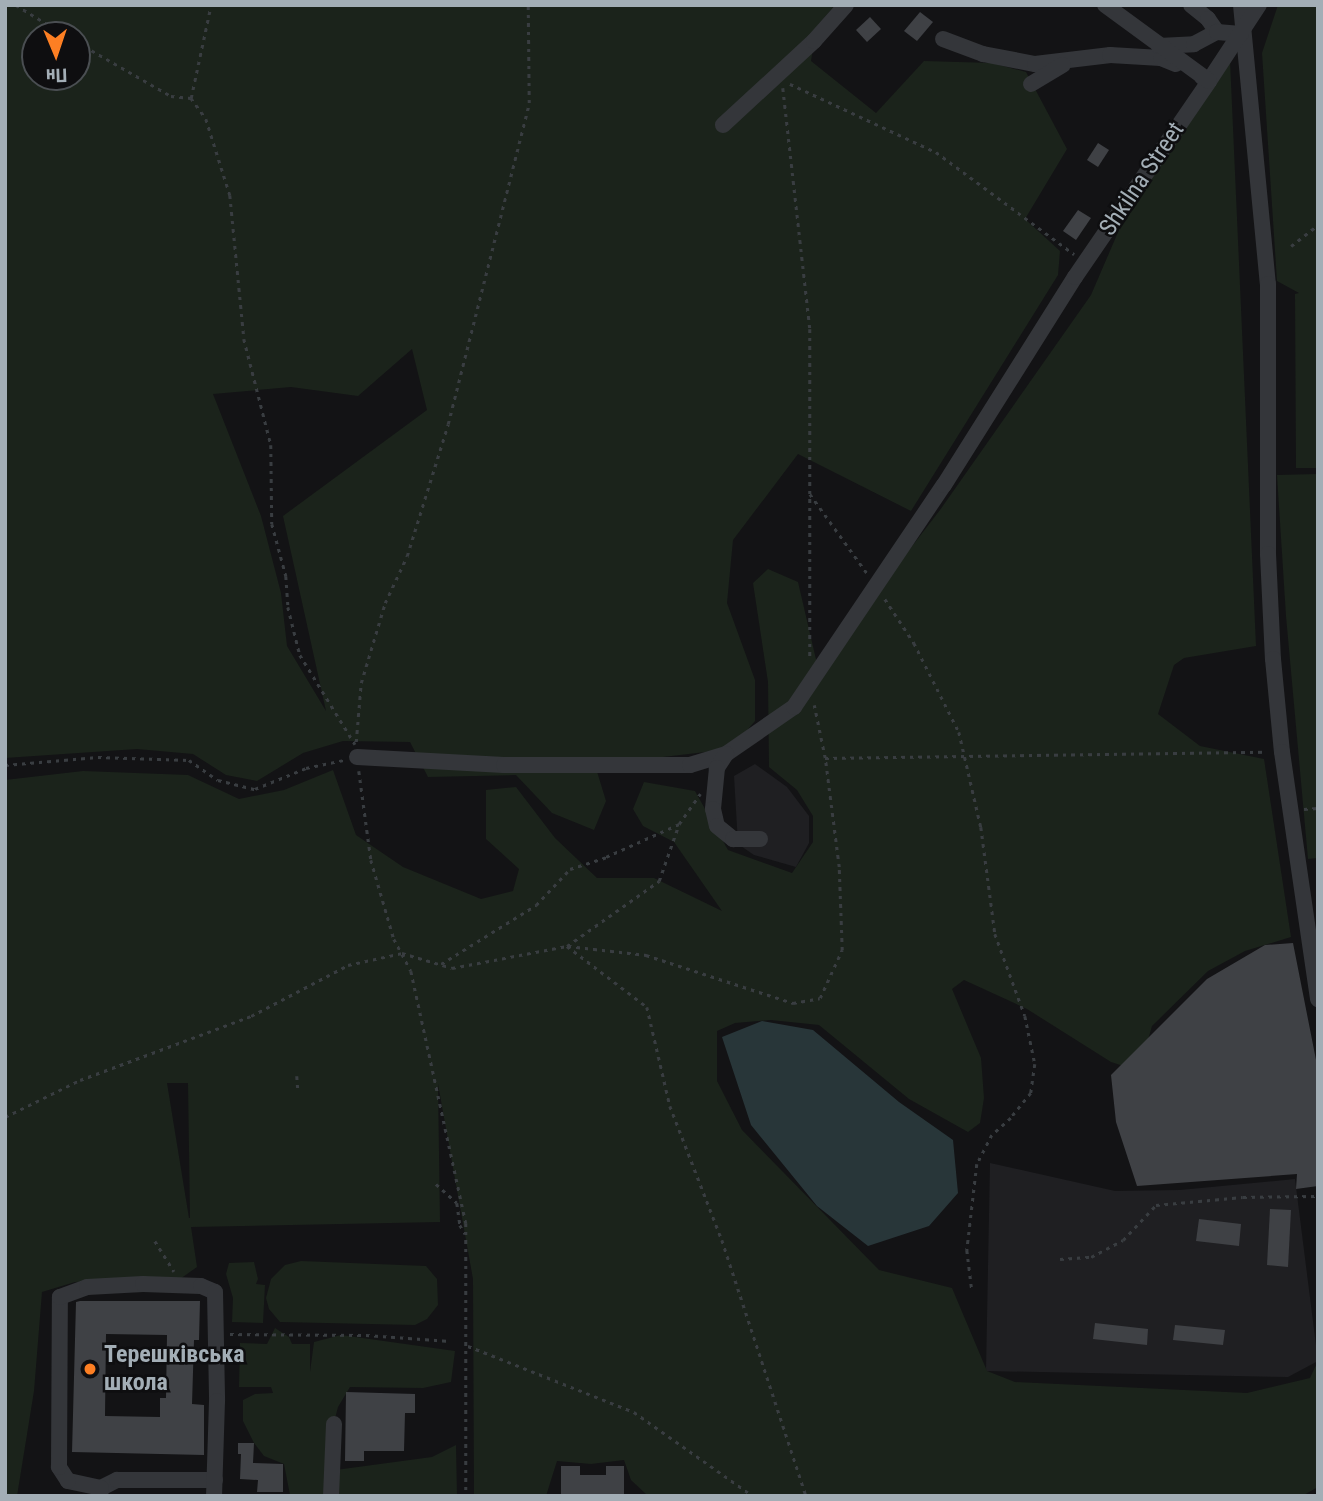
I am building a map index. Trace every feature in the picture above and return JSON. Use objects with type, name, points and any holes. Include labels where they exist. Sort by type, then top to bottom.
[{"type":"street","points":[[723,125],[814,41],[846,5]]},
{"type":"street","points":[[1105,5],[1209,81]]},
{"type":"street","points":[[1191,5],[1208,19],[1217,32]]},
{"type":"street","points":[[1241,5],[1268,284],[1268,554],[1273,659],[1282,752],[1318,999]]},
{"type":"street","name":"Shkilna Street","points":[[357,757],[505,765],[690,765],[726,754],[794,707],[944,485],[1075,277],[1259,5]]},
{"type":"street","points":[[1031,84],[1077,56],[1194,44],[1217,32],[1242,32]]},
{"type":"street","points":[[943,39],[983,54],[1035,64],[1110,55],[1161,58],[1209,81]]},
{"type":"street","points":[[726,754],[718,768],[713,809],[717,826],[733,839],[760,839]]},
{"type":"street","points":[[184,1286],[201,1286],[215,1292],[214,1488],[117,1480],[100,1492],[68,1481],[59,1467],[60,1297],[87,1287],[184,1286]]},
{"type":"street","points":[[331,1496],[334,1424]]},
{"type":"path","points":[[16,5],[42,21]]},
{"type":"path","points":[[211,5],[191,98],[206,119],[230,195],[244,339],[271,445],[272,524],[286,576],[288,607],[300,655],[356,745],[361,683],[385,603],[407,556],[448,424],[529,103],[528,5]]},
{"type":"path","points":[[91,50],[171,96],[191,98]]},
{"type":"path","points":[[810,657],[810,329],[783,81],[936,152],[1085,262]]},
{"type":"path","points":[[1291,246],[1318,225]]},
{"type":"path","points":[[810,493],[914,643],[959,732],[981,827],[995,934],[1025,1016],[1035,1064],[1031,1093],[1011,1118],[992,1135],[977,1164],[967,1250],[972,1291]]},
{"type":"path","points":[[5,1117],[80,1080],[251,1016],[348,965],[402,953],[452,968],[568,946],[646,955],[793,1003],[820,998],[842,950],[839,867],[825,758],[810,684]]},
{"type":"path","points":[[825,758],[1282,752]]},
{"type":"path","points":[[5,765],[98,757],[188,760],[218,780],[255,789],[306,768],[357,757],[371,859],[394,939],[411,971],[466,1237],[466,1496]]},
{"type":"path","points":[[568,946],[659,881],[679,824],[702,790]]},
{"type":"path","points":[[441,964],[536,905],[570,869],[679,824]]},
{"type":"path","points":[[568,946],[647,1007],[670,1106],[726,1252],[806,1496]]},
{"type":"path","points":[[298,1076],[298,1091]]},
{"type":"path","points":[[436,1184],[457,1203],[460,1224],[466,1237]]},
{"type":"path","points":[[1060,1259],[1091,1257],[1123,1240],[1156,1205],[1243,1197],[1318,1196]]},
{"type":"path","points":[[155,1241],[184,1286]]},
{"type":"path","points":[[230,1334],[366,1335],[450,1341]]},
{"type":"path","points":[[468,1346],[634,1412],[753,1496]]},
{"type":"shaded area","points":[[5,5],[835,5],[817,26],[811,61],[876,113],[924,61],[992,63],[1026,72],[1067,149],[1025,219],[1060,251],[1058,275],[911,511],[798,454],[733,540],[727,603],[755,680],[755,721],[731,749],[595,765],[606,801],[594,830],[552,813],[516,775],[428,777],[410,742],[343,741],[303,753],[257,781],[226,775],[193,754],[137,749],[5,758]],"holes":[[[412,349],[427,410],[283,516],[326,711],[287,646],[281,593],[261,516],[213,394],[291,387],[358,396]]]},
{"type":"shaded area","points":[[1278,5],[1318,5],[1318,468],[1296,468],[1295,294],[1299,293],[1277,281],[1262,53]]},
{"type":"shaded area","points":[[1230,60],[1256,646],[1184,658],[1174,665],[1158,714],[1200,746],[1264,759],[1291,937],[1245,951],[1208,971],[1152,1026],[1139,1071],[1111,1062],[1027,1009],[964,980],[952,989],[981,1058],[984,1098],[980,1123],[968,1132],[909,1099],[819,1025],[771,1020],[735,1023],[717,1031],[717,1081],[742,1130],[879,1270],[952,1288],[987,1371],[1015,1382],[1247,1393],[1310,1378],[1318,1361],[1318,1487],[1302,1496],[648,1496],[631,1480],[624,1460],[591,1464],[557,1461],[546,1496],[474,1496],[473,1279],[438,1084],[440,1222],[191,1227],[197,1267],[180,1279],[75,1282],[42,1292],[34,1391],[17,1496],[5,1496],[5,780],[83,771],[188,775],[239,799],[284,790],[333,770],[356,835],[403,867],[481,899],[513,891],[519,869],[486,839],[486,790],[516,787],[555,838],[597,878],[654,878],[722,911],[674,842],[643,826],[633,809],[644,782],[695,791],[728,850],[792,873],[813,842],[813,816],[797,790],[769,767],[768,682],[753,583],[768,569],[798,582],[818,668],[940,510],[1091,295],[1134,195]],"holes":[[[167,1083],[188,1083],[190,1218]]]},
{"type":"shaded area","points":[[1318,474],[1318,858],[1308,859],[1286,616],[1277,475]]},
{"type":"shaded area","points":[[755,764],[787,787],[809,816],[809,843],[796,867],[754,855],[738,844],[734,776]]},
{"type":"shaded area","points":[[762,1021],[813,1030],[899,1102],[953,1140],[958,1193],[929,1226],[868,1246],[817,1206],[751,1125],[722,1037]]},
{"type":"shaded area","points":[[990,1163],[1115,1191],[1180,1190],[1295,1179],[1318,1361],[1288,1377],[986,1371]]},
{"type":"shaded area","points":[[301,1261],[426,1266],[437,1279],[438,1305],[427,1319],[415,1325],[280,1322],[269,1309],[266,1298],[271,1279],[285,1265]]},
{"type":"shaded area","points":[[254,1262],[258,1279],[256,1284],[265,1285],[263,1323],[232,1322],[233,1298],[226,1274],[229,1263]]},
{"type":"shaded area","points":[[275,1328],[289,1337],[292,1344],[310,1344],[310,1372],[314,1342],[341,1335],[455,1351],[451,1382],[423,1388],[350,1387],[338,1407],[326,1453],[328,1471],[432,1457],[456,1445],[457,1496],[184,1496],[290,1495],[284,1464],[264,1456],[243,1421],[243,1400],[255,1394],[273,1393],[271,1387],[239,1387],[240,1343],[267,1344]]},
{"type":"building","points":[[920,12],[933,22],[917,41],[904,31]]},
{"type":"building","points":[[870,17],[881,29],[867,42],[856,30]]},
{"type":"building","points":[[1098,143],[1109,150],[1098,167],[1087,160]]},
{"type":"building","points":[[1078,210],[1091,218],[1076,240],[1063,231]]},
{"type":"building","points":[[1293,943],[1318,1070],[1318,1186],[1296,1189],[1297,1174],[1137,1186],[1116,1122],[1111,1075],[1207,979],[1265,945]]},
{"type":"building","points":[[1270,1209],[1291,1210],[1288,1267],[1267,1265]]},
{"type":"building","points":[[1199,1219],[1241,1224],[1239,1246],[1196,1241]]},
{"type":"building","name":"Терешківська школа","points":[[200,1301],[199,1340],[194,1340],[192,1404],[204,1405],[204,1455],[72,1452],[76,1302]],"holes":[[[106,1334],[167,1335],[166,1398],[160,1398],[160,1417],[105,1416]]]},
{"type":"building","points":[[1095,1323],[1148,1329],[1147,1345],[1093,1339]]},
{"type":"building","points":[[1175,1325],[1225,1330],[1223,1345],[1173,1340]]},
{"type":"building","points":[[346,1392],[415,1394],[415,1413],[405,1413],[404,1451],[364,1451],[364,1461],[345,1461]]},
{"type":"building","points":[[238,1443],[254,1443],[253,1463],[283,1464],[283,1492],[257,1492],[258,1480],[240,1479],[241,1454],[238,1454]]},
{"type":"building","points":[[561,1466],[580,1466],[580,1475],[606,1475],[606,1466],[624,1466],[624,1496],[561,1496]]},
{"type":"place","name":"Терешківська школа","points":[[90,1369]]}]
